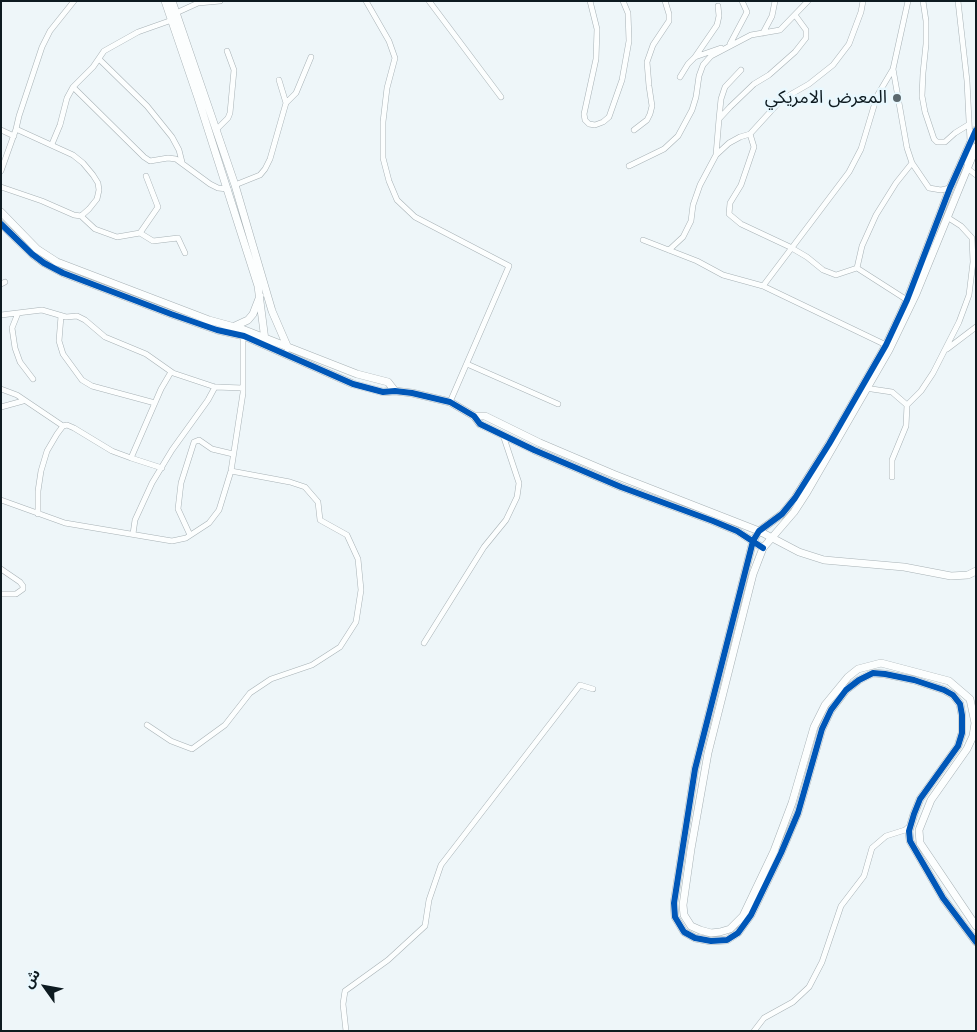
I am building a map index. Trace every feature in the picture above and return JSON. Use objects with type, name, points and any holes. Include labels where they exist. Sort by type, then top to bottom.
[{"type":"street","points":[[1,171],[42,47],[59,19],[74,1]]},
{"type":"street","points":[[165,1],[174,16],[216,130],[235,185],[272,310],[290,356]]},
{"type":"street","points":[[172,1],[174,16],[260,296],[265,342]]},
{"type":"street","points":[[52,144],[60,125],[67,98],[73,87],[104,51],[198,3],[220,1]]},
{"type":"street","points":[[366,1],[389,41],[395,58],[387,88],[383,122],[383,158],[389,181],[397,200],[416,217],[509,266],[450,402]]},
{"type":"street","points":[[429,1],[500,98]]},
{"type":"street","points":[[590,1],[597,29],[596,59],[584,114],[585,120],[589,124],[595,125],[609,117],[622,80],[628,41],[628,13],[623,1]]},
{"type":"street","points":[[634,130],[647,120],[652,106],[648,86],[647,62],[653,45],[668,21],[669,14],[666,1]]},
{"type":"street","points":[[695,57],[730,45],[747,12],[742,1]]},
{"type":"street","points":[[763,33],[772,16],[775,1]]},
{"type":"street","points":[[629,166],[664,149],[678,136],[692,110],[703,65],[711,56],[751,35],[780,30],[808,1]]},
{"type":"street","points":[[669,250],[683,236],[691,221],[693,205],[700,185],[716,155],[729,143],[750,134],[781,100],[809,84],[833,65],[848,44],[863,1]]},
{"type":"street","points":[[763,286],[848,172],[861,149],[877,96],[893,69],[908,1]]},
{"type":"street","points":[[924,1],[926,44],[922,96],[934,139],[936,142],[945,142],[954,133],[968,125]]},
{"type":"street","points":[[958,1],[967,81],[968,125],[973,144],[950,188],[906,300],[865,388],[794,512],[763,548],[753,574],[708,753],[685,888],[684,915],[692,926],[711,932],[720,932],[730,928],[743,916],[774,851],[792,803],[814,726],[825,705],[848,677],[858,669],[881,663],[949,680],[970,699],[975,723],[973,736],[967,749],[931,800],[919,830],[920,843],[976,926]]},
{"type":"street","points":[[680,77],[717,25],[719,16],[718,6]]},
{"type":"street","points":[[719,120],[754,84],[769,75],[795,52],[806,38],[806,30],[794,16]]},
{"type":"street","points":[[216,130],[228,118],[230,113],[234,70],[227,51]]},
{"type":"street","points":[[235,185],[260,175],[270,159],[286,103],[296,93],[311,57]]},
{"type":"street","points":[[99,59],[148,106],[172,137],[179,150],[182,162]]},
{"type":"street","points":[[893,69],[907,148],[912,163],[929,188],[941,190],[950,188]]},
{"type":"street","points":[[716,155],[721,98],[725,87],[741,70]]},
{"type":"street","points":[[279,80],[286,103]]},
{"type":"street","points":[[73,87],[150,161],[168,158],[182,162],[210,184],[218,188],[228,189]]},
{"type":"street","points":[[16,129],[52,144],[84,163],[98,183],[99,190],[97,199],[81,216]]},
{"type":"street","points":[[1,130],[14,136]]},
{"type":"street","points":[[976,130],[967,168],[916,294],[889,350],[795,498],[782,514],[759,531],[753,542],[695,770],[674,903],[675,917],[684,932],[695,938],[711,941],[727,940],[738,933],[751,915],[798,813],[822,729],[831,710],[846,690],[859,680],[873,673],[914,680],[944,690],[953,695],[960,704],[962,734],[958,746],[920,799],[910,826],[910,841],[944,898],[976,942]]},
{"type":"street","points":[[750,134],[754,147],[741,185],[730,204],[728,214],[741,224],[806,257],[823,270],[836,275],[857,268]]},
{"type":"street","points":[[857,268],[862,246],[876,215],[896,183],[912,163]]},
{"type":"street","points":[[967,168],[976,175]]},
{"type":"street","points":[[1,187],[81,216],[95,228],[118,237],[140,233],[158,207],[156,197],[146,176]]},
{"type":"street","points":[[1,212],[37,249],[57,262],[209,320],[233,326],[290,356],[353,384],[384,392],[395,391],[427,395],[450,402],[474,416],[480,424],[534,450],[620,487],[737,531],[763,548]]},
{"type":"street","points":[[892,477],[892,460],[906,426],[907,405],[921,391],[944,351],[959,322],[969,294],[973,262],[972,238],[961,226],[947,217]]},
{"type":"street","points":[[1,224],[32,254],[63,273],[217,330],[243,332]]},
{"type":"street","points":[[140,233],[153,242],[178,238],[185,253]]},
{"type":"street","points":[[643,240],[697,260],[723,275],[763,286],[886,346]]},
{"type":"street","points":[[857,268],[906,300]]},
{"type":"street","points":[[233,326],[248,320],[253,314],[260,296]]},
{"type":"street","points":[[1,315],[42,310],[61,316],[77,316],[85,320],[105,337],[146,354],[171,372],[215,387],[243,388]]},
{"type":"street","points":[[18,313],[12,328],[15,348],[20,362],[33,379]]},
{"type":"street","points":[[61,316],[59,341],[63,354],[82,380],[92,386],[155,403]]},
{"type":"street","points":[[944,351],[976,327]]},
{"type":"street","points":[[1,500],[65,523],[172,541],[190,535],[210,523],[219,510],[231,471],[243,388],[243,332]]},
{"type":"street","points":[[265,342],[288,347],[357,374],[388,382],[395,391]]},
{"type":"street","points":[[467,364],[558,404]]},
{"type":"street","points":[[131,458],[171,372]]},
{"type":"street","points":[[133,534],[138,513],[172,450],[208,400],[215,387]]},
{"type":"street","points":[[865,388],[892,392],[907,405]]},
{"type":"street","points":[[1,389],[17,395],[23,401],[63,426],[67,425],[74,428],[112,451],[162,468]]},
{"type":"street","points":[[1,407],[23,401]]},
{"type":"street","points":[[474,416],[485,416],[613,474],[759,531],[799,552],[824,560],[904,567],[951,576],[968,575],[976,571]]},
{"type":"street","points":[[38,514],[38,491],[41,471],[47,451],[63,426]]},
{"type":"street","points":[[424,643],[484,547],[506,520],[517,497],[519,483],[503,435]]},
{"type":"street","points":[[190,535],[178,509],[180,483],[194,442],[199,440],[212,448],[233,454]]},
{"type":"street","points":[[147,725],[171,741],[192,749],[225,725],[250,694],[270,679],[312,666],[340,647],[356,622],[361,590],[358,559],[347,535],[320,520],[318,502],[305,488],[290,482],[231,471]]},
{"type":"street","points":[[1,569],[20,582],[24,589],[16,594],[1,594]]},
{"type":"street","points":[[346,1031],[343,1004],[345,991],[388,960],[425,926],[429,900],[441,865],[580,685],[593,688]]},
{"type":"street","points":[[754,1031],[764,1018],[793,1002],[808,988],[822,962],[841,906],[864,876],[872,848],[886,836],[910,826]]},
{"type":"cycle path","points":[[976,130],[950,188],[907,300],[886,345],[829,444],[795,498],[782,514],[759,531],[753,541],[695,769],[674,903],[675,917],[684,932],[695,938],[711,941],[727,940],[738,933],[751,915],[798,813],[822,729],[831,710],[846,690],[859,680],[873,673],[885,674],[914,680],[944,690],[953,695],[960,704],[962,733],[958,746],[920,799],[909,831],[910,841],[943,898],[976,942]]},
{"type":"cycle path","points":[[1,224],[32,254],[63,273],[171,314],[217,330],[244,336],[353,384],[383,392],[412,393],[450,402],[474,416],[480,424],[534,450],[621,487],[737,531],[763,548]]},
{"type":"place","name":"المعرض الامريكي","points":[[897,98]]}]
